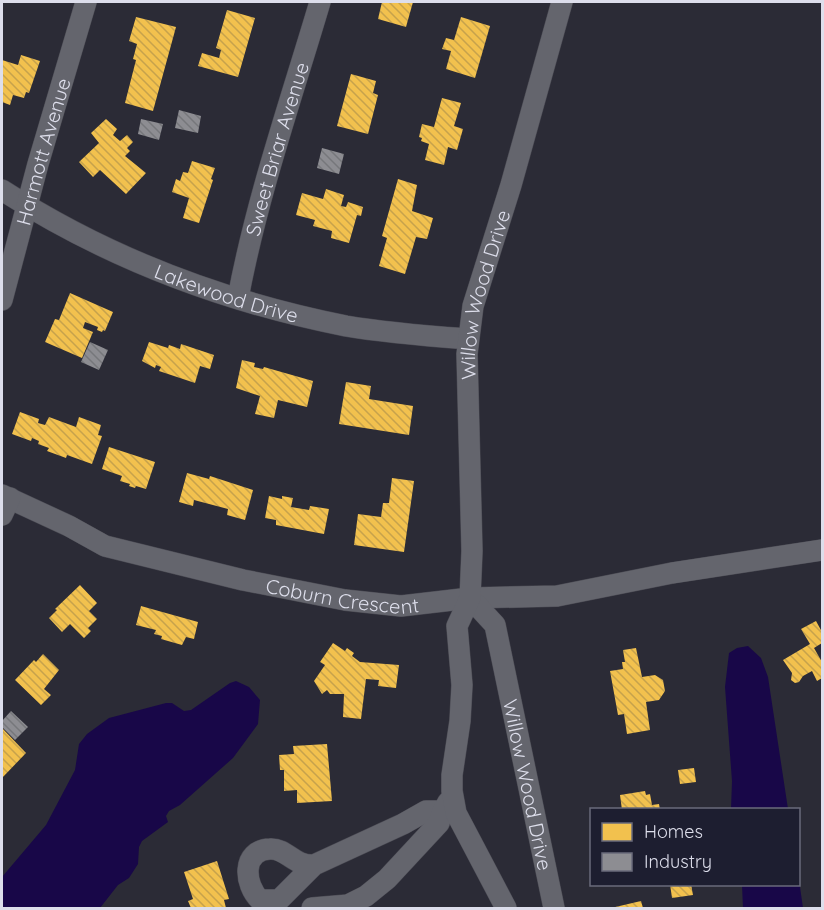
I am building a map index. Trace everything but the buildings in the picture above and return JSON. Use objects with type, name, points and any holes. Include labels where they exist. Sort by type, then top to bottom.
[{"type":"street","name":"Harmott Avenue","points":[[2,300],[86,2]]},
{"type":"street","name":"Sweet Briar Avenue","points":[[238,298],[246,254],[260,202],[320,2]]},
{"type":"street","name":"Willow Wood Drive","points":[[506,909],[456,813],[447,804],[460,721],[462,685],[457,627],[470,598],[472,551],[466,354],[473,306],[511,185],[562,2]]},
{"type":"street","name":"Lakewood Drive","points":[[2,190],[77,235],[128,259],[238,298],[283,312],[348,326],[468,339]]},
{"type":"street","name":"Coburn Crescent","points":[[4,503],[69,525],[105,546],[243,580],[345,600],[401,606],[470,598],[557,596],[699,568],[822,550]]},
{"type":"street","name":"Willow Wood Drive","points":[[470,598],[495,625],[554,909]]},
{"type":"street","points":[[314,865],[404,824],[426,811],[447,804]]},
{"type":"street","points":[[312,909],[347,907],[366,896],[387,879],[439,823],[447,804]]},
{"type":"shaded area","points":[[748,646],[761,658],[768,677],[788,808],[731,808],[732,781],[725,687],[729,653],[737,648]]},
{"type":"shaded area","points":[[236,681],[249,687],[260,700],[258,724],[233,758],[180,805],[169,811],[166,816],[168,822],[142,841],[139,847],[138,864],[129,878],[118,885],[100,908],[2,908],[2,877],[46,825],[75,770],[79,744],[87,734],[109,718],[166,703],[172,703],[184,711],[191,710]]},
{"type":"shaded area","points":[[742,886],[800,886],[803,908],[743,908]]}]
